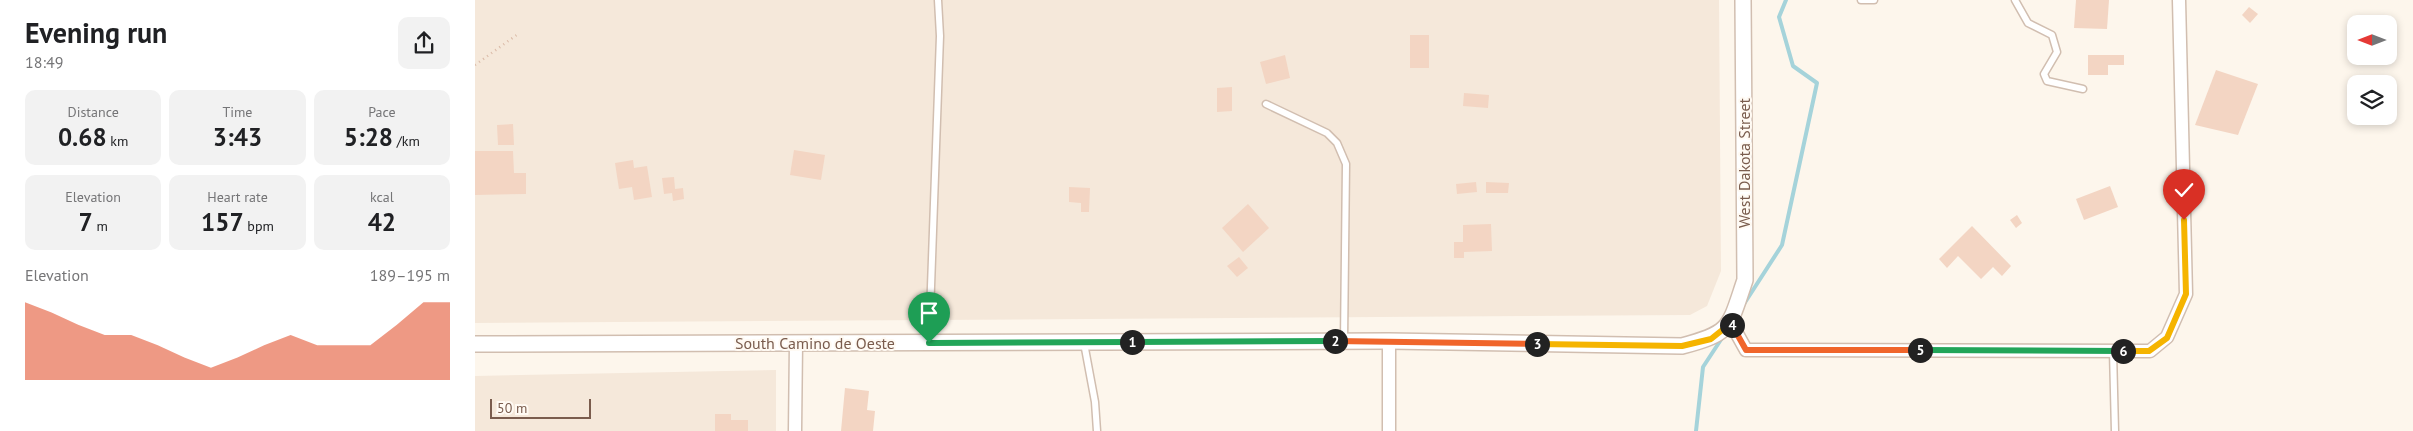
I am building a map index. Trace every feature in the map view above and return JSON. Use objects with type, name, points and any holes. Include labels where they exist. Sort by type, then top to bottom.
[{"type":"street","name":"West Dakota Street","points":[[1731,323],[1745,280],[1743,0]]},
{"type":"street","points":[[1731,323],[1746,350],[2149,351],[2167,338],[2186,294],[2179,0]]},
{"type":"street","name":"South Camino de Oeste","points":[[475,344],[1389,341],[1682,346],[1711,339],[1731,323]]},
{"type":"street","points":[[1389,341],[1389,431]]},
{"type":"street","points":[[795,431],[796,343]]},
{"type":"lane","points":[[929,343],[939,36],[938,0]]},
{"type":"lane","points":[[1861,0],[1874,0]]},
{"type":"lane","points":[[2015,0],[2027,24],[2051,35],[2057,52],[2044,74],[2047,81],[2083,89]]},
{"type":"lane","points":[[1266,104],[1327,133],[1337,142],[1346,164],[1344,341]]},
{"type":"lane","points":[[1084,343],[1095,402],[1097,431]]},
{"type":"lane","points":[[2113,351],[2115,431]]},
{"type":"path","points":[[475,65],[518,34]]},
{"type":"shaded area","points":[[475,0],[1719,0],[1721,271],[1707,306],[1690,315],[475,323]]},
{"type":"shaded area","points":[[776,370],[776,431],[475,431],[475,376]]},
{"type":"building","points":[[2076,0],[2109,0],[2107,29],[2074,28]]},
{"type":"building","points":[[2249,7],[2258,14],[2250,23],[2242,15]]},
{"type":"building","points":[[1410,35],[1429,35],[1429,68],[1410,68]]},
{"type":"building","points":[[1285,55],[1290,78],[1266,84],[1260,62]]},
{"type":"building","points":[[2088,55],[2124,55],[2124,65],[2108,65],[2108,75],[2088,75]]},
{"type":"building","points":[[2216,70],[2258,84],[2238,135],[2195,125]]},
{"type":"building","points":[[1232,87],[1232,111],[1217,112],[1217,88]]},
{"type":"building","points":[[1464,93],[1489,95],[1488,108],[1463,106]]},
{"type":"building","points":[[513,124],[514,145],[498,145],[497,125]]},
{"type":"building","points":[[794,150],[825,155],[821,180],[790,175]]},
{"type":"building","points":[[475,151],[513,151],[514,173],[526,173],[526,194],[475,195]]},
{"type":"building","points":[[633,160],[634,168],[647,166],[652,197],[634,200],[632,187],[619,189],[615,163]]},
{"type":"building","points":[[674,177],[675,189],[683,188],[684,199],[673,201],[672,193],[664,194],[662,178]]},
{"type":"building","points":[[1476,182],[1477,192],[1457,194],[1456,184]]},
{"type":"building","points":[[1486,182],[1509,183],[1508,193],[1486,193]]},
{"type":"building","points":[[2110,186],[2118,207],[2084,220],[2076,199]]},
{"type":"building","points":[[1069,187],[1090,188],[1089,212],[1081,212],[1081,203],[1069,202]]},
{"type":"building","points":[[1248,204],[1269,228],[1243,252],[1222,228]]},
{"type":"building","points":[[2017,215],[2022,223],[2016,228],[2010,220]]},
{"type":"building","points":[[1491,224],[1492,251],[1464,252],[1464,258],[1454,258],[1454,242],[1463,242],[1463,225]]},
{"type":"building","points":[[1972,226],[2011,266],[2002,276],[1993,267],[1981,279],[1958,256],[1947,268],[1939,259]]},
{"type":"building","points":[[1239,257],[1248,268],[1237,277],[1227,266]]},
{"type":"building","points":[[845,388],[869,391],[867,410],[875,411],[873,431],[841,431]]},
{"type":"building","points":[[715,414],[731,414],[731,420],[748,420],[748,431],[715,431]]},
{"type":"waterway","points":[[1744,304],[1782,245],[1817,83],[1793,66],[1779,17],[1786,0]]},
{"type":"waterway","points":[[1696,431],[1703,367],[1724,335]]},
{"type":"route","points":[[929,343],[1389,341],[1682,346],[1711,339],[1731,323],[1746,350],[2149,351],[2167,338],[2186,294],[2184,220]]}]
